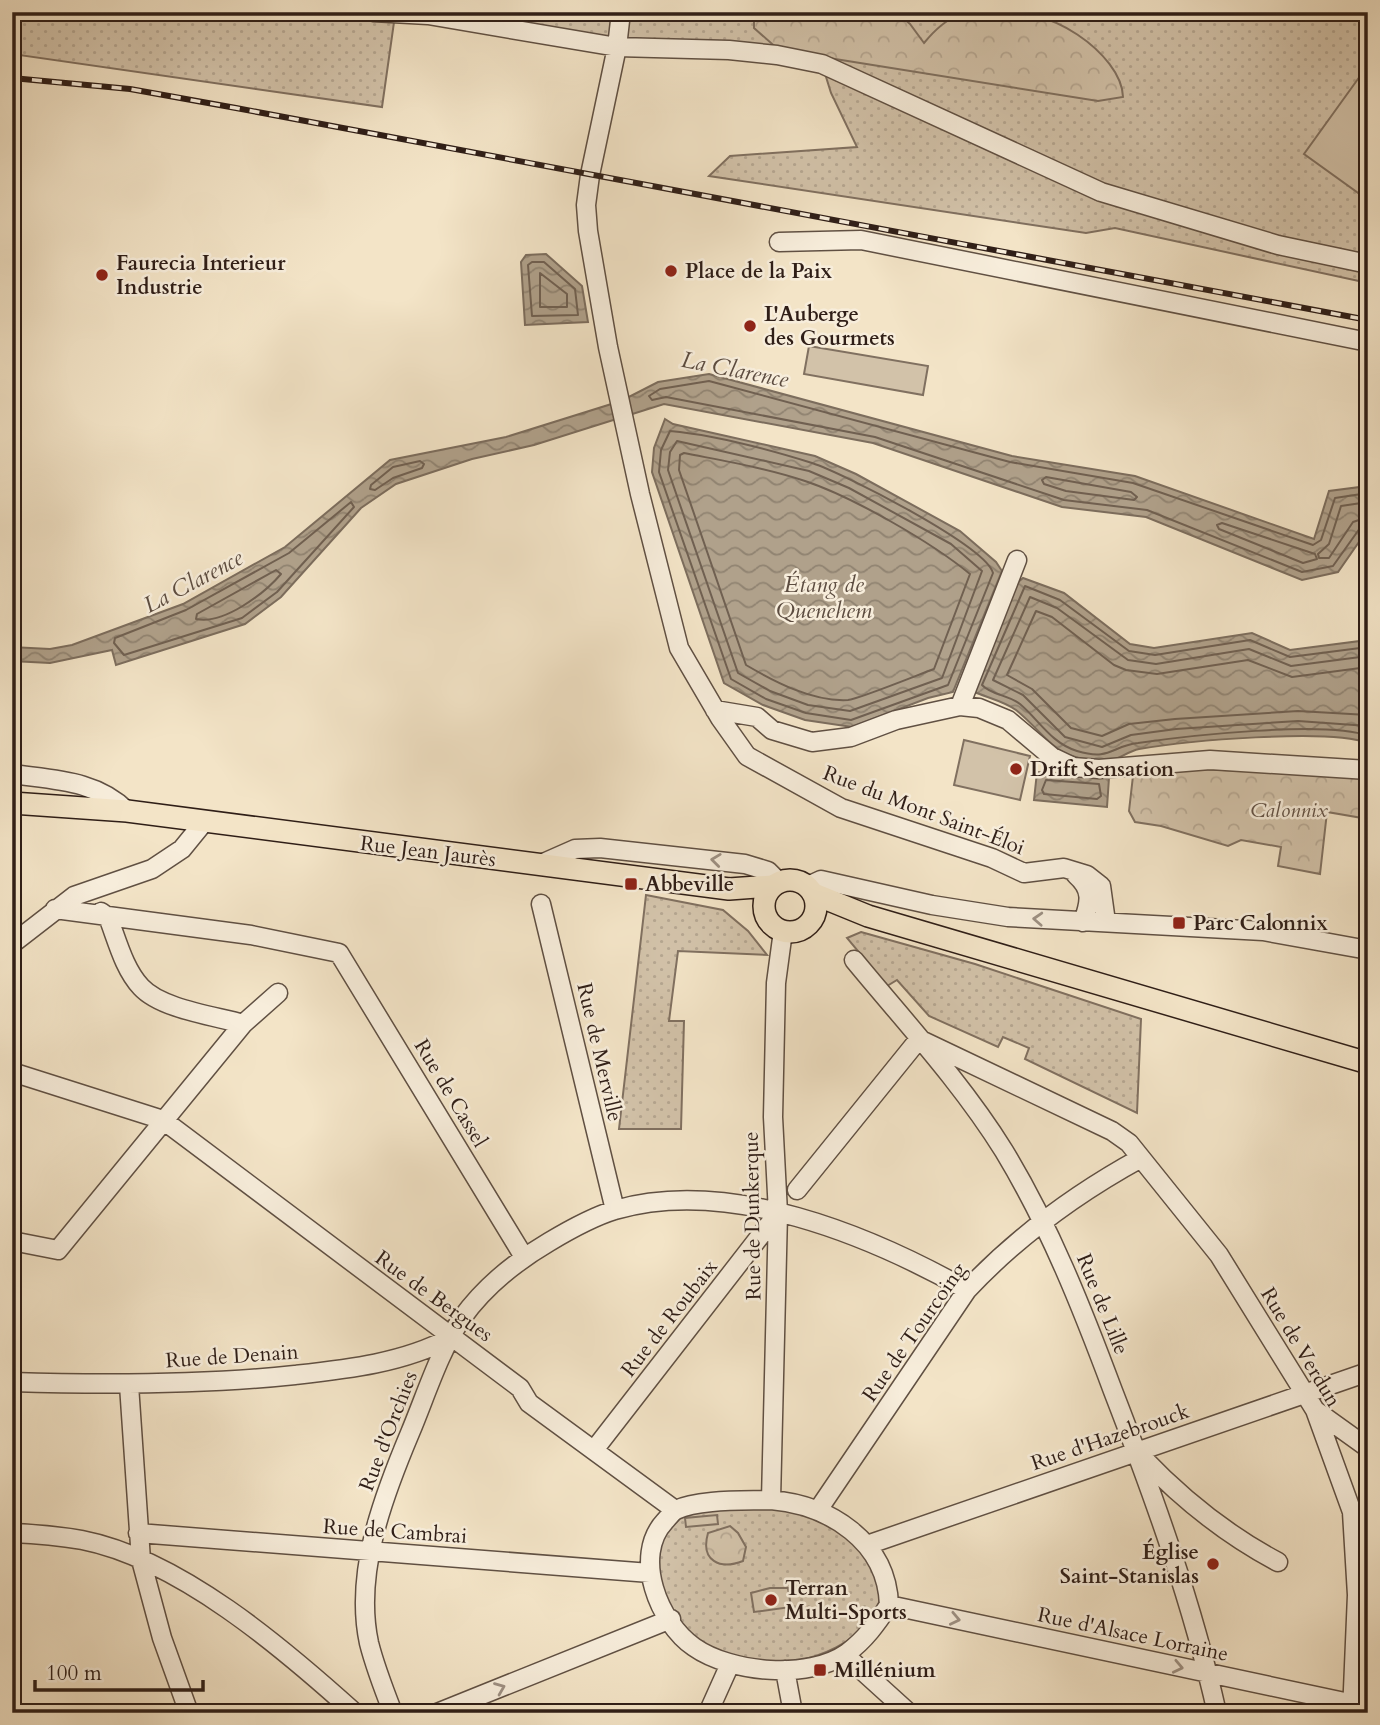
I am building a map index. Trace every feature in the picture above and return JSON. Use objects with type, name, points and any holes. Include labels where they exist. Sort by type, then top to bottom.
[{"type":"main road","name":"Rue Jean Jaurès","points":[[12,803],[127,811],[729,889],[775,884]]},
{"type":"main road","points":[[811,890],[816,911],[811,921],[799,931],[783,931],[771,924],[764,912],[765,898],[775,884],[791,879],[868,916],[1368,1063]]},
{"type":"main road","name":"Rue Jean Jaurès","points":[[729,889],[764,912]]},
{"type":"main road","points":[[811,921],[834,916],[868,916]]},
{"type":"street","points":[[373,12],[428,15],[617,47],[729,50],[777,55],[822,64],[1101,192],[1278,245],[1368,264]]},
{"type":"street","points":[[617,47],[621,12]]},
{"type":"street","name":"Rue du Mont Saint-Éloi","points":[[617,47],[586,205],[588,231],[625,426],[679,648],[715,710],[747,756],[785,780],[841,808],[992,858],[1013,870],[1024,873],[1041,868],[1071,870],[1087,875],[1101,886],[1106,922]]},
{"type":"street","points":[[779,242],[861,240],[1368,342]]},
{"type":"street","points":[[960,706],[1017,559]]},
{"type":"street","points":[[715,710],[757,717],[772,730],[812,742],[851,737],[896,720],[960,706],[979,709],[1008,720],[1052,757],[1073,767],[1099,769],[1210,760],[1368,770]]},
{"type":"street","name":"Rue Jean Jaurès","points":[[12,774],[97,788],[127,811]]},
{"type":"street","points":[[12,944],[74,896],[152,869],[182,849],[204,822]]},
{"type":"street","points":[[541,864],[575,849],[600,848],[745,864],[768,872],[775,884]]},
{"type":"street","points":[[1071,870],[1086,884],[1090,895],[1083,922]]},
{"type":"street","points":[[811,890],[821,880],[945,907],[1008,917],[1263,931],[1368,950]]},
{"type":"street","points":[[96,889],[96,907],[108,917],[128,968],[142,988],[171,1005],[243,1024]]},
{"type":"street","name":"Rue de Merville","points":[[541,904],[615,1210]]},
{"type":"street","points":[[55,909],[108,917]]},
{"type":"street","name":"Rue de Cassel","points":[[108,917],[251,936],[339,953],[524,1257]]},
{"type":"street","name":"Rue de Dunkerque","points":[[771,1500],[778,1213],[773,1117],[776,983],[783,931]]},
{"type":"street","name":"Rue de Lille","points":[[854,960],[960,1087],[1003,1150],[1044,1221],[1137,1452],[1179,1569],[1217,1713]]},
{"type":"street","points":[[12,1241],[58,1250],[243,1024],[278,993]]},
{"type":"street","points":[[797,1191],[919,1039]]},
{"type":"street","name":"Rue de Verdun","points":[[919,1039],[1112,1131],[1129,1143],[1219,1255],[1310,1402],[1352,1511],[1362,1596],[1357,1708]]},
{"type":"street","name":"Rue de Bergues","points":[[12,1072],[163,1120],[520,1388],[529,1403],[675,1510]]},
{"type":"street","name":"Rue de Tourcoing","points":[[818,1510],[967,1290],[994,1261],[1044,1221],[1141,1158]]},
{"type":"street","name":"Rue d'Orchies","points":[[391,1711],[369,1641],[366,1608],[369,1553],[396,1467],[450,1338],[488,1286],[524,1257],[573,1228],[615,1210],[664,1201],[704,1200],[778,1213],[866,1238],[967,1290]]},
{"type":"street","name":"Rue de Roubaix","points":[[594,1450],[778,1213]]},
{"type":"street","name":"Rue de Denain","points":[[12,1382],[129,1385],[234,1382],[324,1372],[386,1361],[435,1346],[450,1338]]},
{"type":"street","name":"Rue d'Hazebrouck","points":[[867,1545],[1137,1452],[1310,1402],[1368,1372]]},
{"type":"street","points":[[129,1385],[141,1560],[162,1638],[189,1713]]},
{"type":"street","points":[[1310,1402],[1368,1448]]},
{"type":"street","points":[[1137,1452],[1181,1497],[1237,1540],[1278,1562]]},
{"type":"street","points":[[771,1500],[797,1502],[818,1510],[867,1545],[883,1569],[889,1605],[867,1636],[845,1654],[785,1670],[730,1664],[693,1647],[657,1597],[650,1573],[650,1548],[659,1527],[675,1510],[724,1503],[771,1500]]},
{"type":"street","points":[[12,1533],[82,1540],[141,1560],[191,1586],[273,1640],[355,1713]]},
{"type":"street","name":"Rue de Cambrai","points":[[138,1533],[650,1573]]},
{"type":"street","name":"Rue d'Alsace Lorraine","points":[[889,1605],[1357,1708]]},
{"type":"street","points":[[437,1713],[671,1619]]},
{"type":"street","points":[[845,1654],[909,1713]]},
{"type":"street","points":[[708,1713],[730,1664]]},
{"type":"street","points":[[785,1670],[793,1713]]},
{"type":"green space","points":[[12,12],[1368,12],[1368,283],[1115,228],[1086,233],[709,176],[730,156],[857,147],[831,93],[822,64],[395,15],[382,107],[12,54]]},
{"type":"green space","points":[[754,12],[896,12],[910,24],[924,43],[941,26],[957,16],[1037,16],[1077,34],[1095,48],[1119,81],[1123,97],[1098,101],[779,50],[754,28]]},
{"type":"green space","points":[[1368,65],[1368,200],[1304,154]]},
{"type":"green space","points":[[809,346],[928,366],[923,395],[804,374]]},
{"type":"green space","points":[[964,740],[1030,756],[1020,800],[954,785]]},
{"type":"green space","name":"Calonnix","points":[[1193,769],[1368,775],[1368,819],[1327,812],[1320,874],[1278,866],[1281,847],[1241,840],[1228,846],[1161,826],[1135,822],[1129,811],[1133,776]]},
{"type":"green space","points":[[646,895],[723,910],[748,931],[767,955],[678,951],[669,1021],[684,1021],[681,1129],[619,1129]]},
{"type":"green space","points":[[861,932],[975,964],[1141,1019],[1137,1113],[1025,1059],[1029,1048],[1003,1037],[998,1047],[929,1016],[897,980],[887,986],[847,938]]},
{"type":"green space","points":[[733,1506],[798,1509],[815,1514],[839,1529],[859,1549],[879,1579],[880,1600],[871,1619],[855,1635],[836,1647],[792,1662],[745,1661],[722,1655],[696,1641],[680,1625],[664,1600],[654,1548],[678,1513]]},
{"type":"green space","points":[[717,1515],[718,1524],[686,1527],[685,1518]]},
{"type":"green space","points":[[730,1526],[738,1533],[746,1547],[743,1561],[727,1564],[714,1561],[707,1550],[708,1533]]},
{"type":"green space","name":"Terran Multi-Sports","points":[[770,1588],[788,1588],[791,1607],[754,1612],[751,1593]]},
{"type":"water","points":[[546,254],[582,286],[588,322],[525,325],[521,262],[526,255]]},
{"type":"water","points":[[709,374],[1012,456],[1135,476],[1314,539],[1329,491],[1368,486],[1368,529],[1338,572],[1302,580],[1146,517],[1062,507],[873,443],[664,404],[534,445],[472,459],[396,484],[361,508],[281,597],[245,624],[116,665],[112,650],[50,663],[12,661],[12,647],[50,649],[72,645],[183,604],[285,547],[390,460],[506,437],[621,401],[658,382]]},
{"type":"water","name":"Étang de Quenehem","points":[[665,419],[673,424],[815,456],[856,474],[960,531],[996,562],[1002,571],[953,692],[928,698],[852,727],[805,720],[763,705],[724,683],[652,472],[654,448]]},
{"type":"water","points":[[1023,578],[1064,593],[1130,644],[1154,648],[1252,633],[1290,650],[1368,640],[1368,743],[1322,736],[1256,737],[1139,749],[1104,762],[1070,755],[1051,744],[1016,710],[972,691],[1017,583]]},
{"type":"water","points":[[1037,772],[1109,778],[1107,807],[1034,800]]},
{"type":"railway","points":[[12,78],[130,89],[1368,320]]},
{"type":"place","name":"Place de la Paix","points":[[671,271]]},
{"type":"place","name":"Faurecia Interieur Industrie","points":[[102,275]]},
{"type":"place","name":"L'Auberge des Gourmets","points":[[750,326]]},
{"type":"place","name":"Drift Sensation","points":[[1016,769]]},
{"type":"place","name":"Abbeville","points":[[631,884]]},
{"type":"place","name":"Parc Calonnix","points":[[1179,923]]},
{"type":"place","name":"Église Saint-Stanislas","points":[[1213,1564]]},
{"type":"place","name":"Terran Multi-Sports","points":[[771,1600]]},
{"type":"place","name":"Millénium","points":[[820,1670]]},
{"type":"water label","name":"La Clarence","points":[[735,369]]},
{"type":"water label","name":"La Clarence","points":[[193,581]]}]
